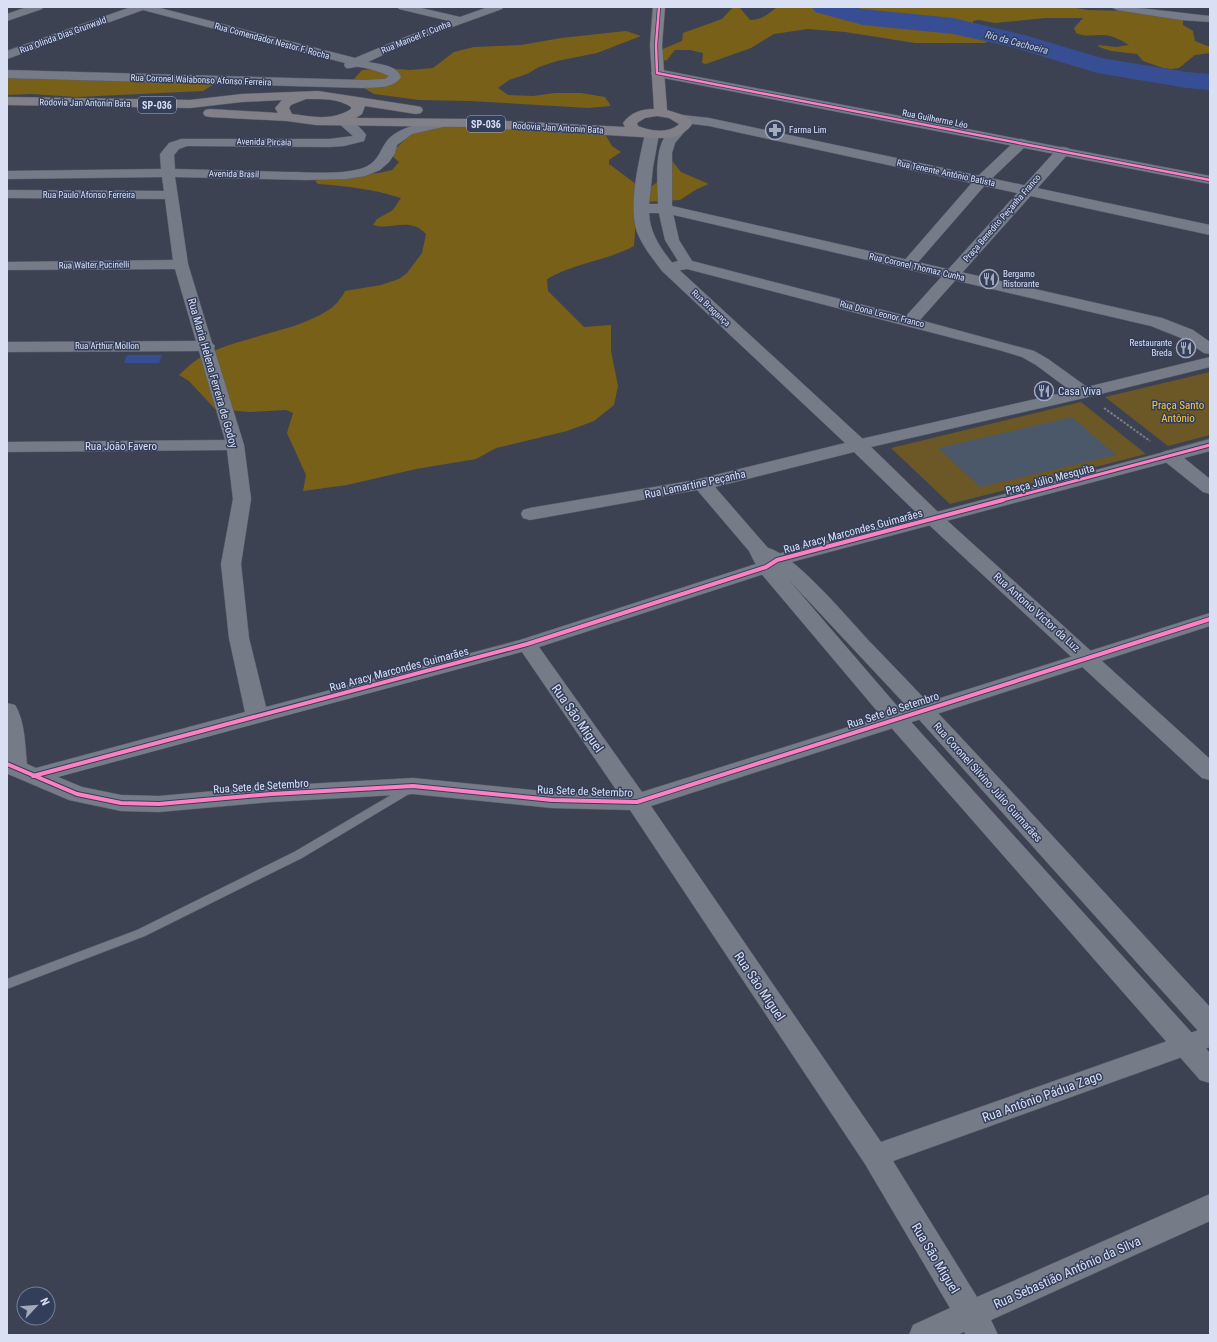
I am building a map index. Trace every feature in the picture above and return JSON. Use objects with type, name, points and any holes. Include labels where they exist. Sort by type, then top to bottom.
[{"type":"main road","points":[[659,7],[656,45],[661,113],[674,115],[680,125]]},
{"type":"main road","name":"SP-036","points":[[304,89],[327,96],[345,99],[355,103],[358,106],[357,111],[338,121],[310,120],[287,116],[282,108],[284,104],[304,89]]},
{"type":"main road","name":"Rodovia Jan Antonin Bata","points":[[7,101],[190,104],[304,89]]},
{"type":"main road","name":"Rodovia Jan Antonin Bata","points":[[345,99],[426,111],[570,116]]},
{"type":"main road","name":"Rodovia Jan Antonin Bata","points":[[7,110],[205,113],[287,116]]},
{"type":"main road","name":"Rodovia Jan Antonin Bata","points":[[616,115],[661,113]]},
{"type":"main road","points":[[639,115],[632,119],[630,123],[632,128],[646,133]]},
{"type":"main road","name":"Rodovia Jan Antonin Bata","points":[[338,121],[442,123],[646,133]]},
{"type":"main road","name":"SP-036","points":[[646,133],[666,134],[680,125]]},
{"type":"street","points":[[7,18],[38,7]]},
{"type":"street","name":"Rua Olinda Dias Grunwald","points":[[7,55],[143,7]]},
{"type":"street","name":"Rua Comendador Nestor F. Rocha","points":[[143,7],[390,72],[395,77],[394,79]]},
{"type":"street","points":[[403,7],[459,20]]},
{"type":"street","name":"Rua Manoel F. Cunha","points":[[304,89],[336,70],[404,41],[498,7]]},
{"type":"street","points":[[1117,7],[1154,13],[1210,19]]},
{"type":"street","points":[[327,96],[333,83],[336,70]]},
{"type":"street","name":"Rua Guilherme Léo","points":[[657,73],[1210,180]]},
{"type":"street","name":"Rua Coronel Walabonso Afonso Ferreira","points":[[7,74],[304,89],[333,83],[381,83],[394,79]]},
{"type":"street","name":"Avenida Pircaia","points":[[168,173],[167,154],[171,148],[178,144],[194,141],[329,143],[344,142],[359,138],[360,135],[358,132],[338,121]]},
{"type":"street","name":"Rua Tenente Antônio Batista","points":[[680,125],[709,122],[1210,230]]},
{"type":"street","name":"Avenida Brasil","points":[[7,174],[168,173],[306,176],[340,175],[365,172],[375,167],[384,160],[391,144],[402,134],[424,126],[442,123]]},
{"type":"street","points":[[680,125],[668,142],[665,154],[664,209],[672,240],[688,264]]},
{"type":"street","name":"Rua Bragança","points":[[646,133],[648,150],[642,208],[643,226],[651,243],[668,268],[858,445]]},
{"type":"street","points":[[908,266],[981,181],[1021,143]]},
{"type":"street","name":"Praça Benedito Peçanha Franco","points":[[910,321],[953,275],[1025,190],[1063,151]]},
{"type":"street","name":"Rua Maria Helena Ferreira de Godoy","points":[[168,173],[181,264],[207,346],[235,445],[242,499],[230,564],[240,638],[257,716]]},
{"type":"street","name":"Rua Paulo Afonso Ferreira","points":[[7,194],[171,195]]},
{"type":"street","name":"Rua Coronel Thomaz Cunha","points":[[642,208],[664,209],[1156,322],[1187,334],[1210,349]]},
{"type":"street","name":"Rua Walter Pucinelli","points":[[7,266],[181,264]]},
{"type":"street","name":"Rua Dona Leonor Franco","points":[[668,268],[688,264],[1005,347],[1028,354],[1042,362],[1084,393]]},
{"type":"street","name":"Rua Arthur Mollon","points":[[7,347],[207,346]]},
{"type":"street","points":[[858,445],[1084,393],[1210,362]]},
{"type":"street","name":"Rua João Favero","points":[[7,447],[235,445]]},
{"type":"street","points":[[858,445],[934,519]]},
{"type":"street","name":"Rua Lamartine Peçanha","points":[[530,514],[702,484],[858,445]]},
{"type":"street","points":[[1170,456],[1210,445]]},
{"type":"street","points":[[1170,456],[1210,488]]},
{"type":"street","name":"Praça Júlio Mesquita","points":[[934,519],[1170,456]]},
{"type":"street","name":"Rua Coronel Silvino Júlio Guimarães","points":[[702,484],[767,559],[896,718],[1198,1040],[1210,1072]]},
{"type":"street","name":"Rua Aracy Marcondes Guimarães","points":[[19,770],[257,716],[527,644],[767,559],[934,519]]},
{"type":"street","name":"Rua Antonio Victor da Luz","points":[[934,519],[1210,772]]},
{"type":"street","name":"Rua Coronel Silvino Júlio Guimarães","points":[[767,559],[793,573],[923,710],[1210,1025]]},
{"type":"street","name":"Rua Sete de Setembro","points":[[19,770],[77,794],[120,803],[159,804],[271,794],[413,786],[552,800],[637,802],[896,718],[1210,619]]},
{"type":"street","name":"Rua São Miguel","points":[[527,644],[637,802],[875,1156],[977,1325]]},
{"type":"street","points":[[7,710],[19,770]]},
{"type":"street","name":"Rua Antônio Pádua Zago","points":[[875,1156],[1198,1040]]},
{"type":"street","name":"Rua Sebastião Antônio da Silva","points":[[924,1335],[977,1325],[1210,1207]]},
{"type":"lane","points":[[7,984],[141,933],[298,854],[413,786]]},
{"type":"path","points":[[1084,393],[1170,456]]},
{"type":"green space","name":"Praça Santo Antônio","points":[[1210,372],[1210,435],[1168,446],[1105,397]]},
{"type":"green space","points":[[1081,402],[1146,454],[950,504],[891,448]]},
{"type":"shaded area","points":[[733,7],[740,8],[750,20],[761,18],[777,7],[1070,7],[1088,10],[1128,11],[1183,20],[1183,25],[1193,31],[1195,41],[1210,47],[1210,53],[1195,55],[1179,68],[1163,68],[1143,61],[1137,54],[1111,51],[1099,47],[1098,45],[1116,47],[1129,45],[1116,38],[1106,35],[1086,35],[1076,33],[1074,28],[1083,18],[1045,18],[995,23],[979,20],[973,21],[973,28],[968,35],[988,41],[985,43],[915,43],[845,32],[808,29],[774,34],[751,48],[706,64],[702,63],[703,53],[690,50],[675,50],[667,60],[662,61],[658,51],[682,41],[683,33],[722,19]]},
{"type":"shaded area","points":[[626,31],[641,36],[597,53],[557,61],[539,67],[527,74],[509,80],[498,88],[508,95],[533,96],[555,93],[581,93],[605,97],[611,106],[588,108],[470,101],[419,100],[374,94],[362,87],[354,79],[362,70],[385,68],[410,70],[433,68],[454,52],[474,47],[521,45],[561,38]]},
{"type":"shaded area","points":[[7,77],[216,83],[203,91],[77,97],[31,94],[7,95]]},
{"type":"shaded area","points":[[438,125],[605,134],[612,146],[621,152],[609,160],[609,164],[640,187],[649,188],[659,181],[669,157],[681,172],[709,184],[697,189],[680,200],[645,202],[637,204],[634,246],[612,255],[568,269],[547,279],[548,291],[584,327],[611,325],[611,351],[618,386],[614,405],[594,421],[567,431],[496,448],[476,459],[416,469],[347,485],[303,491],[306,475],[287,433],[293,413],[286,410],[250,412],[215,409],[189,381],[179,375],[195,361],[213,351],[312,319],[332,307],[345,291],[381,285],[399,279],[407,273],[422,253],[426,234],[413,226],[373,225],[377,219],[393,210],[401,198],[360,188],[318,184],[315,181],[322,178],[379,173],[392,170],[399,162],[392,156],[392,152],[414,131]]},
{"type":"water","points":[[127,355],[162,355],[159,363],[124,363]]},
{"type":"building","points":[[1072,417],[1116,455],[980,487],[938,448]]},
{"type":"waterway","name":"Rio da Cachoeira","points":[[824,7],[863,17],[953,26],[1019,41],[1097,65],[1187,80],[1210,82]]},
{"type":"cycle path","points":[[659,7],[656,45],[657,73],[1210,180]]},
{"type":"cycle path","points":[[33,776],[527,644],[766,567],[777,560],[1210,445]]},
{"type":"cycle path","points":[[7,764],[77,794],[121,803],[159,804],[271,794],[413,786],[552,800],[637,802],[1210,619]]},
{"type":"place","name":"Farma Lim","points":[[775,130]]},
{"type":"place","name":"Bergamo Ristorante","points":[[989,279]]},
{"type":"place","name":"Restaurante Breda","points":[[1186,348]]},
{"type":"place","name":"Casa Viva","points":[[1044,391]]}]
